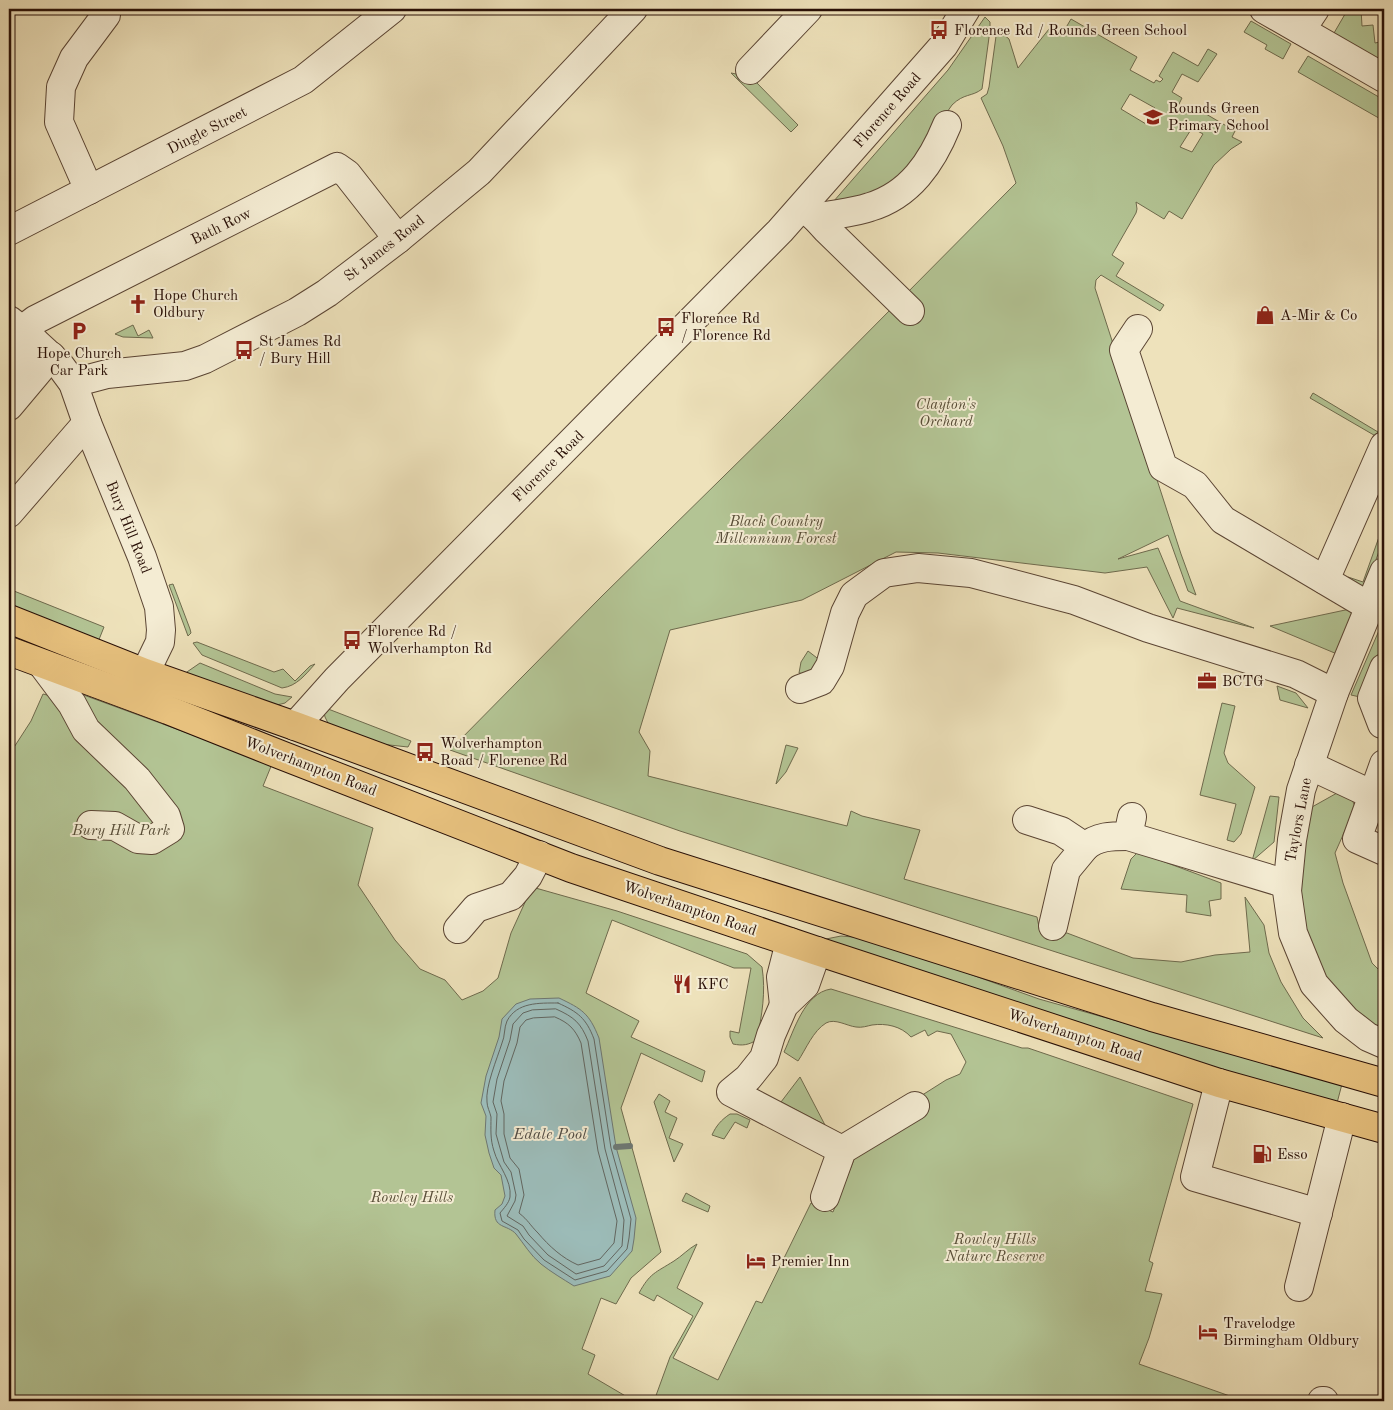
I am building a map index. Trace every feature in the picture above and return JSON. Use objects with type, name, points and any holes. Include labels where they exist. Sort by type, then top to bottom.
[{"type":"highway","name":"Wolverhampton Road","points":[[9,619],[145,673],[295,726],[660,861],[1152,1017],[1384,1083]]},
{"type":"highway","name":"Wolverhampton Road","points":[[9,651],[168,710],[571,868],[803,941],[1220,1083],[1384,1129]]},
{"type":"highway","points":[[135,698],[145,673]]},
{"type":"highway","points":[[281,755],[295,726]]},
{"type":"highway","points":[[660,861],[696,890],[798,928],[803,941]]},
{"type":"highway","points":[[803,941],[810,928],[832,925],[861,925]]},
{"type":"street","name":"Dingle Street","points":[[9,231],[303,80],[392,9]]},
{"type":"street","name":"St James Road","points":[[73,383],[107,374],[184,366],[206,359],[297,312],[327,293],[398,239],[479,172],[633,9]]},
{"type":"street","points":[[750,70],[808,9]]},
{"type":"street","name":"Florence Road","points":[[295,726],[338,679],[810,212],[944,44],[966,9]]},
{"type":"street","points":[[1264,9],[1308,19],[1384,78]]},
{"type":"street","points":[[89,190],[58,122],[61,87],[74,58],[106,15]]},
{"type":"street","points":[[810,212],[870,208],[893,198],[911,184],[925,168],[938,147],[947,125]]},
{"type":"street","name":"Bath Row","points":[[29,337],[35,320],[337,167],[347,174],[398,239]]},
{"type":"street","points":[[810,212],[910,311]]},
{"type":"street","points":[[1138,329],[1124,350],[1163,467],[1195,485],[1223,520],[1370,607]]},
{"type":"street","points":[[9,372],[29,337]]},
{"type":"street","points":[[9,406],[29,337]]},
{"type":"street","name":"Bury Hill Road","points":[[29,337],[59,364],[73,383],[87,423],[142,557],[159,607],[161,630],[160,642],[145,673]]},
{"type":"street","points":[[9,513],[87,423]]},
{"type":"street","points":[[1325,580],[1384,446]]},
{"type":"street","points":[[800,689],[822,680],[830,666],[845,613],[854,594],[884,573],[918,568],[971,573],[1074,600],[1148,628],[1296,674],[1334,693]]},
{"type":"street","name":"Taylors Lane","points":[[1384,572],[1334,693],[1301,790],[1287,884],[1293,933],[1314,984],[1346,1020],[1368,1036],[1384,1044]]},
{"type":"street","points":[[42,664],[72,704],[86,730],[137,779],[166,816],[170,830],[152,840],[138,839],[115,826],[92,825]]},
{"type":"street","points":[[1384,668],[1372,698],[1384,725]]},
{"type":"street","points":[[1384,764],[1379,798],[1357,839],[1384,851]]},
{"type":"street","points":[[1309,765],[1379,798]]},
{"type":"street","points":[[1027,820],[1061,831],[1085,847]]},
{"type":"street","points":[[1053,926],[1066,870],[1092,841],[1110,836],[1130,826],[1287,884]]},
{"type":"street","points":[[458,929],[476,908],[511,896],[528,876],[540,855]]},
{"type":"street","points":[[803,941],[781,977],[784,1005],[771,1035],[764,1058],[748,1078],[731,1092],[842,1150]]},
{"type":"street","points":[[1220,1083],[1195,1177],[1318,1213]]},
{"type":"street","points":[[825,1197],[842,1150],[915,1106]]},
{"type":"street","points":[[1299,1288],[1342,1117]]},
{"type":"green space","points":[[1348,9],[1361,9],[1362,26],[1373,25],[1375,43],[1384,41],[1384,64],[1334,33]]},
{"type":"green space","points":[[985,17],[990,22],[990,30],[982,89],[960,99],[952,105],[891,192],[833,202],[948,70]]},
{"type":"green space","points":[[1071,19],[1137,57],[1130,70],[1154,83],[1156,80],[1160,82],[1163,79],[1159,76],[1173,52],[1198,66],[1208,49],[1217,54],[1198,82],[1182,74],[1172,92],[1182,98],[1177,108],[1187,113],[1192,106],[1194,107],[1235,131],[1232,137],[1242,142],[1231,149],[1214,165],[1182,219],[1169,211],[1164,219],[1136,202],[1136,213],[1112,255],[1124,263],[1116,276],[1164,305],[1160,311],[1101,275],[1096,280],[1095,288],[1196,595],[1188,591],[1168,535],[1118,559],[1158,548],[1180,601],[1254,628],[1177,608],[1173,618],[1147,567],[1105,573],[938,553],[896,552],[802,600],[670,630],[639,732],[650,751],[648,776],[847,826],[851,811],[862,816],[920,830],[904,879],[1037,917],[1040,932],[1067,933],[1133,958],[1181,962],[1215,955],[1250,952],[1245,897],[1264,925],[1269,953],[1281,982],[1303,1018],[1323,1038],[680,831],[450,750],[1016,183],[1003,146],[981,98],[987,94],[989,87],[997,29],[1009,39],[1018,68],[1053,24],[1064,31]],"holes":[[[1130,94],[1155,108],[1146,124],[1121,109]],[[1192,128],[1203,134],[1192,152],[1180,147]]]},
{"type":"green space","points":[[1251,21],[1291,44],[1283,59],[1265,49],[1267,45],[1244,32]]},
{"type":"green space","points":[[1308,56],[1384,100],[1384,121],[1298,72]]},
{"type":"green space","points":[[731,73],[757,78],[755,81],[798,125],[791,132]]},
{"type":"green space","points":[[133,325],[138,336],[149,330],[153,338],[123,337],[115,334]]},
{"type":"green space","points":[[1313,393],[1378,432],[1379,438],[1310,398]]},
{"type":"green space","points":[[1384,523],[1384,538],[1364,592],[1347,581],[1348,577],[1363,582]]},
{"type":"green space","points":[[173,584],[190,629],[191,633],[188,636],[169,585]]},
{"type":"green space","points":[[9,589],[104,627],[98,642],[9,608]]},
{"type":"green space","points":[[1350,609],[1356,610],[1337,654],[1270,626]]},
{"type":"green space","points":[[1384,619],[1384,652],[1378,656],[1360,697],[1351,695]]},
{"type":"green space","points":[[197,642],[274,672],[283,669],[295,681],[310,666],[315,664],[292,685],[282,688],[202,655],[193,643]]},
{"type":"green space","points":[[808,651],[821,661],[809,672],[799,673],[801,662]]},
{"type":"green space","points":[[200,663],[275,694],[292,697],[285,703],[273,706],[184,674]]},
{"type":"green space","points":[[1277,686],[1296,693],[1308,708],[1280,700]]},
{"type":"green space","points":[[70,690],[272,764],[263,786],[373,828],[358,885],[395,940],[420,969],[445,980],[462,1000],[483,991],[498,978],[511,933],[532,887],[617,911],[747,954],[762,967],[762,1012],[757,1040],[745,1045],[733,1044],[730,1031],[739,1033],[751,968],[734,968],[612,920],[586,993],[639,1021],[631,1037],[705,1071],[702,1082],[641,1053],[621,1108],[661,1252],[631,1278],[616,1304],[601,1298],[582,1349],[595,1355],[588,1374],[634,1401],[9,1401],[9,755],[31,721],[43,694],[55,697]]},
{"type":"green space","points":[[1222,703],[1235,706],[1224,753],[1228,763],[1255,787],[1241,834],[1234,842],[1227,840],[1236,804],[1200,795]]},
{"type":"green space","points":[[323,707],[411,741],[408,747],[362,742],[330,727]]},
{"type":"green space","points":[[786,745],[798,748],[786,772],[776,784]]},
{"type":"green space","points":[[1337,793],[1349,797],[1353,801],[1355,808],[1335,853],[1343,883],[1372,963],[1384,975],[1384,1036],[1338,999],[1304,936],[1299,876],[1306,822],[1312,807]]},
{"type":"green space","points":[[1270,796],[1279,797],[1274,842],[1252,861]]},
{"type":"green space","points":[[1138,852],[1221,883],[1221,899],[1209,901],[1211,916],[1186,912],[1187,895],[1121,889],[1131,859]]},
{"type":"green space","points":[[841,936],[878,941],[1039,999],[1342,1084],[1337,1103],[1230,1074],[821,940]]},
{"type":"green space","name":"Rowley Hills Nature Reserve","points":[[831,989],[1022,1048],[1028,1048],[1193,1104],[1149,1261],[1153,1263],[1145,1291],[1162,1294],[1139,1364],[1244,1401],[654,1401],[670,1357],[693,1316],[657,1295],[654,1301],[639,1293],[650,1277],[697,1244],[677,1288],[703,1303],[673,1358],[718,1380],[756,1301],[762,1303],[811,1203],[833,1212],[857,1152],[916,1099],[946,1080],[960,1074],[966,1062],[951,1034],[937,1031],[928,1036],[925,1030],[911,1037],[903,1030],[888,1025],[877,1024],[858,1027],[833,1021],[821,1026],[810,1040],[798,1061],[784,1052],[796,1024],[807,1005],[814,998],[822,992]]},
{"type":"green space","points":[[800,1077],[825,1125],[781,1102]]},
{"type":"green space","points":[[659,1094],[670,1101],[665,1112],[677,1118],[669,1138],[683,1144],[674,1162],[654,1102]]},
{"type":"green space","points":[[730,1114],[737,1114],[750,1120],[747,1128],[735,1122],[724,1139],[712,1135],[719,1123]]},
{"type":"green space","points":[[686,1193],[710,1206],[708,1212],[682,1201]]},
{"type":"water","name":"Edale Pool","points":[[559,998],[574,1005],[588,1017],[599,1038],[616,1147],[636,1218],[632,1251],[610,1276],[574,1286],[541,1264],[516,1234],[496,1220],[495,1210],[502,1204],[505,1196],[501,1175],[494,1168],[489,1153],[485,1135],[486,1116],[481,1103],[486,1076],[499,1037],[502,1019],[516,1004],[530,999]]},
{"type":"waterway","points":[[616,1147],[630,1146]]},
{"type":"place","name":"Florence Rd / Rounds Green School","points":[[939,30]]},
{"type":"place","name":"Rounds Green Primary School","points":[[1153,117]]},
{"type":"place","name":"Hope Church Oldbury","points":[[138,304]]},
{"type":"place","name":"A-Mir & Co","points":[[1265,315]]},
{"type":"place","name":"Florence Rd / Florence Rd","points":[[666,327]]},
{"type":"place","name":"Hope Church Car Park","points":[[79,331]]},
{"type":"place","name":"St James Rd / Bury Hill","points":[[244,350]]},
{"type":"place","name":"Florence Rd / Wolverhampton Rd","points":[[352,640]]},
{"type":"place","name":"BCTG","points":[[1207,681]]},
{"type":"place","name":"Wolverhampton Road / Florence Rd","points":[[425,752]]},
{"type":"place","name":"KFC","points":[[682,984]]},
{"type":"place","name":"Esso","points":[[1262,1154]]},
{"type":"place","name":"Premier Inn","points":[[756,1261]]},
{"type":"place","name":"Travelodge Birmingham Oldbury","points":[[1208,1332]]},
{"type":"park label","name":"Clayton's Orchard","points":[[946,412]]},
{"type":"park label","name":"Black Country Millennium Forest","points":[[776,530]]},
{"type":"park label","name":"Bury Hill Park","points":[[121,830]]},
{"type":"park label","name":"Rowley Hills","points":[[412,1197]]}]
